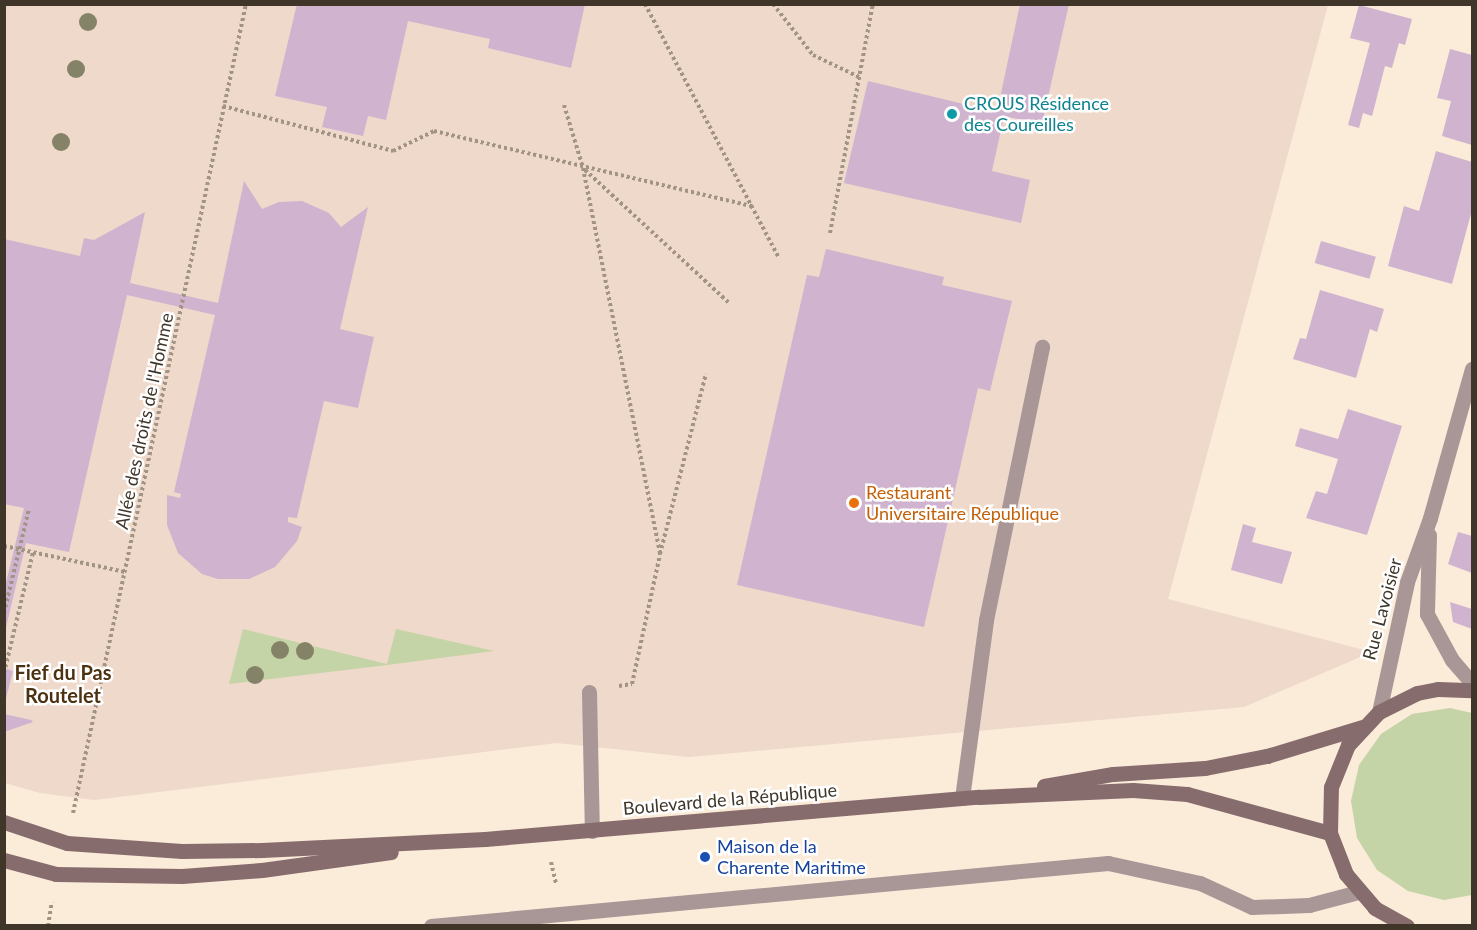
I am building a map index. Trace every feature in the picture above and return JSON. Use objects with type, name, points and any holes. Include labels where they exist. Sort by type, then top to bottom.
[{"type":"main road","name":"Boulevard de la République","points":[[1407,926],[1375,908],[1358,892],[1336,854],[1330,833],[1334,777],[1348,745],[1362,727],[1379,712],[1417,693],[1438,689],[1473,690]]},
{"type":"main road","name":"Boulevard de la République","points":[[979,797],[1113,774],[1205,768],[1267,756],[1362,727]]},
{"type":"main road","name":"Boulevard de la République","points":[[4,822],[67,843],[182,851],[485,839],[962,798],[1133,790],[1187,794],[1330,833]]},
{"type":"main road","name":"Boulevard de la République","points":[[4,860],[56,874],[182,876],[262,870],[485,839]]},
{"type":"street","points":[[962,798],[986,620],[1042,347]]},
{"type":"street","name":"Rue Lavoisier","points":[[1379,712],[1407,582],[1430,518],[1473,369]]},
{"type":"street","name":"Rue Lavoisier","points":[[1430,518],[1427,615],[1452,660],[1473,683]]},
{"type":"street","points":[[589,692],[591,831]]},
{"type":"street","points":[[431,926],[562,911],[1108,863],[1200,883],[1252,907],[1309,905],[1358,892]]},
{"type":"path","name":"Allée des droits de l'Homme","points":[[67,843],[246,4]]},
{"type":"path","points":[[645,4],[779,258]]},
{"type":"path","points":[[773,4],[813,56],[859,77]]},
{"type":"path","points":[[830,233],[873,4]]},
{"type":"path","points":[[223,105],[393,151],[434,130],[583,168],[752,206]]},
{"type":"path","points":[[564,105],[583,168],[660,554]]},
{"type":"path","points":[[583,168],[728,302]]},
{"type":"path","points":[[589,692],[632,684],[660,554],[706,374]]},
{"type":"path","points":[[4,613],[29,509]]},
{"type":"path","points":[[4,546],[125,572]]},
{"type":"path","points":[[4,674],[33,552]]},
{"type":"path","points":[[545,835],[562,911]]},
{"type":"shaded area","points":[[4,5],[1328,5],[1168,599],[1372,652],[1244,707],[689,757],[557,743],[94,800],[40,793],[5,783]]},
{"type":"green space","points":[[243,629],[387,664],[396,629],[494,651],[229,684]]},
{"type":"green space","points":[[1450,708],[1472,713],[1472,895],[1444,900],[1408,891],[1377,870],[1357,838],[1351,801],[1359,765],[1381,734],[1412,714]]},
{"type":"building","points":[[297,4],[350,6],[585,4],[571,68],[488,48],[490,39],[408,21],[386,120],[368,116],[363,136],[322,127],[327,107],[275,96]]},
{"type":"building","name":"CROUS Résidence des Coureilles","points":[[1020,4],[1069,4],[1042,124],[1004,116],[992,171],[1030,180],[1021,223],[844,183],[868,81],[997,112]]},
{"type":"building","points":[[1359,5],[1412,19],[1405,45],[1399,43],[1392,68],[1385,66],[1372,116],[1363,113],[1359,128],[1348,125],[1370,43],[1350,38]]},
{"type":"building","points":[[1450,49],[1472,55],[1472,145],[1442,136],[1451,101],[1437,98]]},
{"type":"building","points":[[1436,151],[1472,162],[1472,210],[1452,284],[1388,266],[1404,206],[1419,211]]},
{"type":"building","points":[[244,181],[262,209],[279,202],[302,201],[329,213],[341,227],[368,207],[340,329],[374,337],[358,408],[324,401],[297,518],[288,517],[288,522],[302,527],[297,541],[275,567],[249,579],[218,579],[202,574],[178,553],[167,525],[167,495],[180,498],[181,494],[174,492],[215,315],[127,295],[69,552],[26,543],[4,636],[4,591],[24,508],[4,504],[4,239],[80,256],[84,238],[94,240],[145,212],[130,283],[218,303]]},
{"type":"building","points":[[1321,241],[1376,257],[1369,279],[1315,263]]},
{"type":"building","name":"Restaurant Universitaire République","points":[[826,249],[944,277],[942,285],[1012,301],[990,391],[978,388],[924,627],[737,585],[807,275],[819,277]]},
{"type":"building","points":[[1320,290],[1384,309],[1377,332],[1370,329],[1356,378],[1293,359],[1300,338],[1306,339]]},
{"type":"building","points":[[1348,409],[1402,426],[1367,535],[1306,518],[1316,491],[1327,494],[1338,459],[1295,446],[1300,428],[1338,439]]},
{"type":"building","points":[[1243,524],[1256,528],[1252,542],[1292,552],[1282,584],[1231,570]]},
{"type":"building","points":[[1458,532],[1472,536],[1472,573],[1448,564]]},
{"type":"building","points":[[1450,602],[1472,609],[1472,629],[1453,622]]},
{"type":"building","points":[[4,668],[13,671],[5,702],[4,702]]},
{"type":"building","points":[[4,714],[31,720],[33,722],[4,732]]},
{"type":"place","name":"CROUS Résidence des Coureilles","points":[[952,114]]},
{"type":"place","name":"Restaurant Universitaire République","points":[[854,503]]},
{"type":"place","name":"Maison de la Charente Maritime","points":[[705,857]]},
{"type":"district","name":"Fief du Pas Routelet","points":[[63,684]]}]
